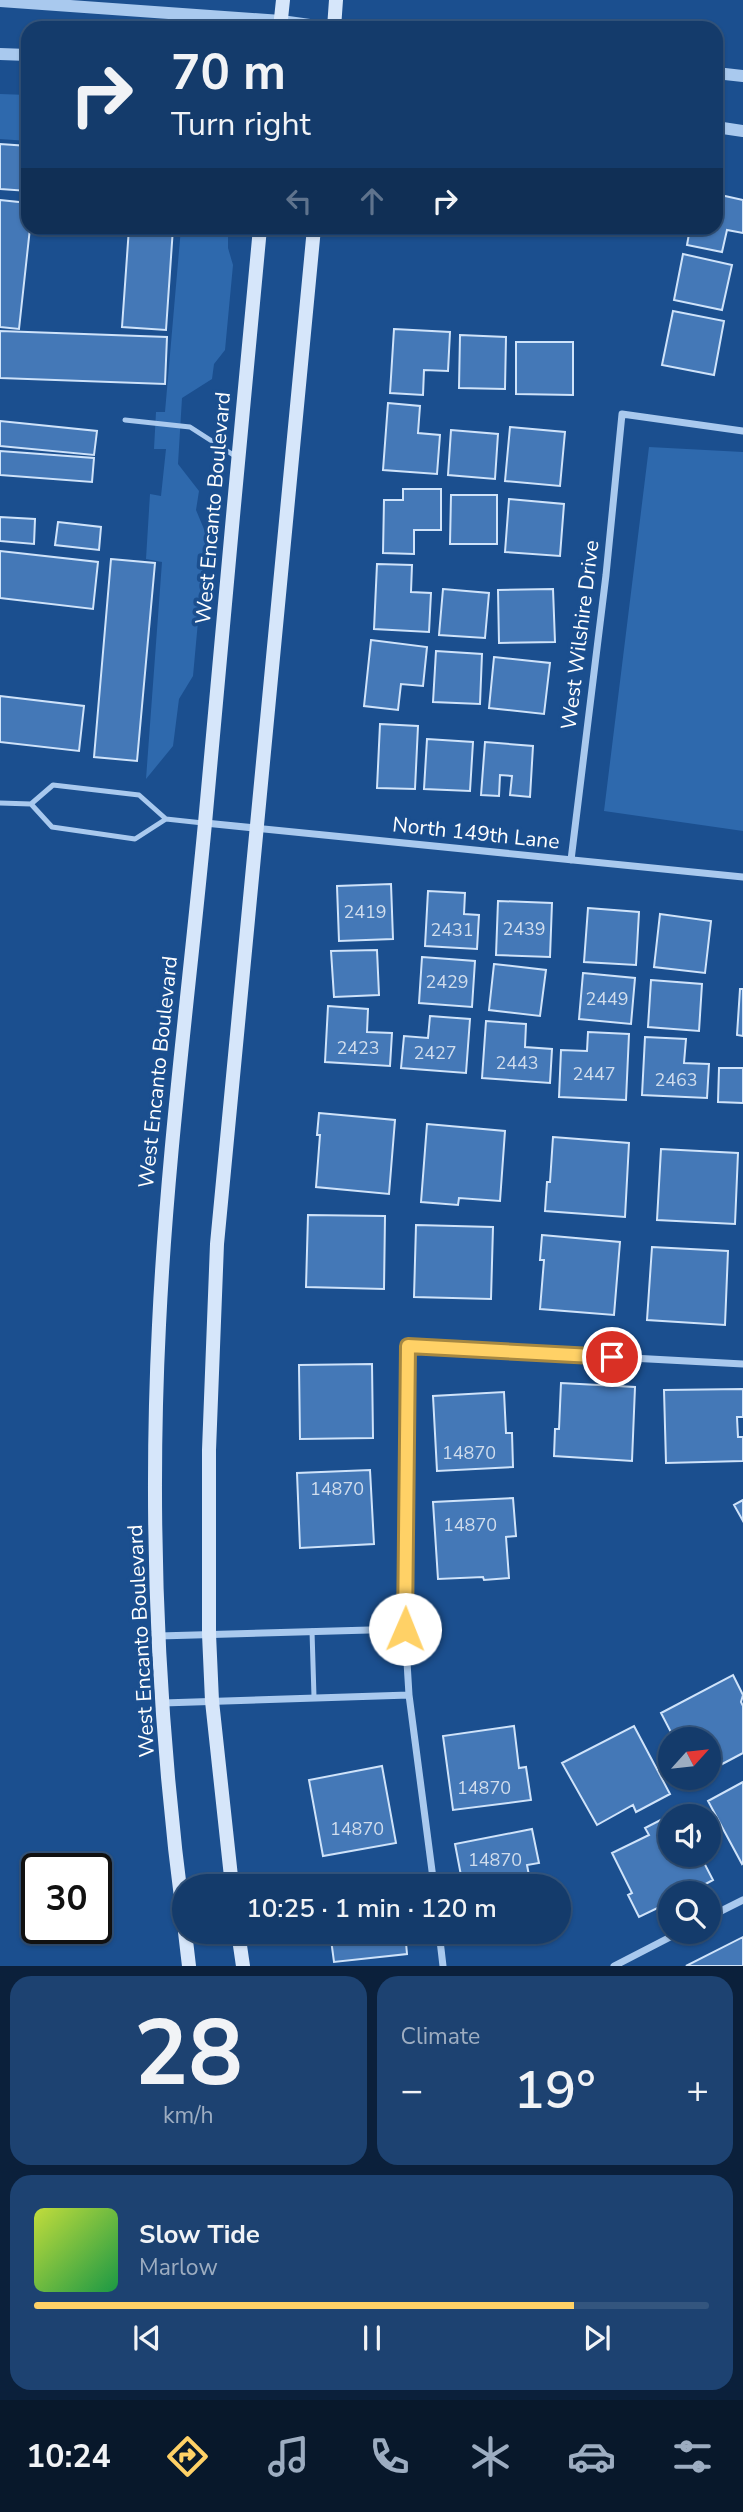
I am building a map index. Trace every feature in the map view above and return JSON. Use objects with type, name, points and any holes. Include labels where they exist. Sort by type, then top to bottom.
[{"type":"main road","points":[[280,21],[283,0]]},
{"type":"main road","points":[[333,21],[336,0]]},
{"type":"main road","name":"West Encanto Boulevard","points":[[178,1874],[159,1636],[155,1408],[159,1323],[172,1131],[205,823],[259,235]]},
{"type":"main road","points":[[231,1874],[212,1701],[209,1634],[209,1450],[216,1244],[313,235]]},
{"type":"main road","points":[[187,1944],[190,1966]]},
{"type":"main road","points":[[240,1944],[243,1966]]},
{"type":"street","points":[[0,1],[233,21]]},
{"type":"street","points":[[0,54],[21,55]]},
{"type":"street","points":[[723,74],[743,76]]},
{"type":"street","points":[[723,128],[743,131]]},
{"type":"street","name":"West Wilshire Drive","points":[[571,860],[606,575],[622,414],[743,431]]},
{"type":"street","name":"North 149th Lane","points":[[205,823],[743,877]]},
{"type":"street","points":[[432,1874],[409,1695],[405,1629],[408,1346],[743,1364]]},
{"type":"street","points":[[159,1636],[405,1629]]},
{"type":"street","points":[[163,1703],[409,1695]]},
{"type":"street","points":[[721,1911],[743,1900]]},
{"type":"street","points":[[614,1966],[658,1943]]},
{"type":"street","points":[[440,1944],[443,1966]]},
{"type":"lane","points":[[125,420],[190,427],[239,458]]},
{"type":"lane","points":[[0,803],[31,804],[53,785],[139,794],[166,819],[205,823]]},
{"type":"lane","points":[[31,804],[52,827],[135,839],[166,819]]},
{"type":"lane","points":[[312,1631],[314,1698]]},
{"type":"shaded area","points":[[0,94],[21,95],[21,140],[0,139]]},
{"type":"shaded area","points":[[180,235],[228,235],[228,248],[233,265],[225,350],[214,364],[212,379],[182,398],[178,464],[199,491],[196,510],[206,534],[193,676],[179,699],[173,746],[146,779],[162,562],[146,559],[150,494],[161,496],[166,449],[154,449],[156,412],[165,412]]},
{"type":"shaded area","points":[[649,447],[743,452],[743,831],[604,811]]},
{"type":"building","points":[[0,144],[21,146],[21,190],[0,189]]},
{"type":"building","points":[[723,196],[743,200],[743,233],[727,230],[722,252],[687,245],[689,235],[723,235]]},
{"type":"building","points":[[0,200],[21,202],[21,235],[29,235],[19,329],[0,327]]},
{"type":"building","points":[[129,235],[173,235],[166,330],[122,327]]},
{"type":"building","points":[[683,254],[732,265],[722,310],[674,300]]},
{"type":"building","points":[[673,311],[724,321],[714,375],[662,365]]},
{"type":"building","points":[[394,329],[450,332],[448,371],[424,370],[423,395],[390,393]]},
{"type":"building","points":[[0,331],[167,337],[165,384],[0,378]]},
{"type":"building","points":[[460,335],[506,337],[505,389],[459,388]]},
{"type":"building","points":[[516,342],[573,342],[573,395],[516,394]]},
{"type":"building","points":[[388,403],[420,406],[418,433],[440,435],[437,474],[383,470]]},
{"type":"building","points":[[0,421],[97,431],[94,455],[0,446]]},
{"type":"building","points":[[510,427],[565,432],[560,486],[505,481]]},
{"type":"building","points":[[451,430],[498,434],[495,479],[448,475]]},
{"type":"building","points":[[0,451],[94,458],[92,482],[0,475]]},
{"type":"building","points":[[403,489],[441,489],[441,530],[414,530],[414,554],[383,553],[384,500],[403,500]]},
{"type":"building","points":[[451,495],[497,495],[497,544],[450,544]]},
{"type":"building","points":[[509,499],[564,504],[560,556],[505,552]]},
{"type":"building","points":[[0,517],[35,519],[34,544],[0,541]]},
{"type":"building","points":[[58,522],[101,527],[99,550],[55,545]]},
{"type":"building","points":[[0,551],[98,562],[93,609],[0,598]]},
{"type":"building","points":[[111,559],[155,563],[137,761],[94,757]]},
{"type":"building","points":[[377,564],[412,565],[411,592],[431,593],[429,632],[374,629]]},
{"type":"building","points":[[443,589],[489,593],[485,638],[439,635]]},
{"type":"building","points":[[553,589],[555,642],[499,643],[498,590]]},
{"type":"building","points":[[371,640],[427,647],[423,686],[401,684],[398,710],[364,706]]},
{"type":"building","points":[[436,651],[482,654],[480,704],[433,702]]},
{"type":"building","points":[[494,657],[550,663],[544,714],[489,708]]},
{"type":"building","points":[[0,696],[84,706],[79,751],[0,742]]},
{"type":"building","points":[[380,724],[418,726],[415,789],[377,788]]},
{"type":"building","points":[[427,739],[473,742],[470,791],[424,789]]},
{"type":"building","points":[[485,742],[533,746],[530,797],[510,795],[512,776],[500,775],[499,796],[481,795]]},
{"type":"building","points":[[391,884],[393,939],[339,941],[337,886]]},
{"type":"building","points":[[428,891],[465,893],[464,914],[479,915],[477,949],[425,946]]},
{"type":"building","points":[[498,901],[552,903],[550,957],[496,955]]},
{"type":"building","points":[[588,908],[639,912],[636,965],[584,962]]},
{"type":"building","points":[[660,914],[711,921],[705,973],[654,967]]},
{"type":"building","points":[[377,950],[379,995],[334,997],[331,951]]},
{"type":"building","points":[[422,957],[475,961],[472,1007],[419,1003]]},
{"type":"building","points":[[494,964],[546,970],[540,1016],[489,1010]]},
{"type":"building","points":[[583,973],[635,978],[631,1024],[579,1019]]},
{"type":"building","points":[[651,980],[702,984],[699,1031],[648,1027]]},
{"type":"building","points":[[740,989],[743,989],[743,1036],[737,1035]]},
{"type":"building","points":[[328,1006],[368,1009],[367,1032],[392,1033],[390,1066],[325,1062]]},
{"type":"building","points":[[430,1016],[470,1019],[466,1073],[401,1068],[404,1036],[428,1038]]},
{"type":"building","points":[[486,1021],[526,1024],[525,1047],[552,1049],[550,1083],[482,1078]]},
{"type":"building","points":[[588,1032],[629,1034],[626,1100],[559,1097],[561,1050],[587,1051]]},
{"type":"building","points":[[645,1037],[686,1039],[684,1063],[709,1064],[707,1098],[642,1095]]},
{"type":"building","points":[[719,1068],[743,1068],[743,1103],[718,1102]]},
{"type":"building","points":[[319,1113],[395,1120],[389,1194],[316,1187]]},
{"type":"building","points":[[427,1124],[505,1131],[500,1201],[459,1198],[458,1205],[421,1202]]},
{"type":"building","points":[[553,1137],[629,1143],[625,1217],[545,1211]]},
{"type":"building","points":[[661,1149],[738,1153],[735,1224],[657,1220]]},
{"type":"building","points":[[308,1215],[385,1216],[384,1289],[306,1287]]},
{"type":"building","points":[[416,1225],[493,1227],[491,1299],[414,1297]]},
{"type":"building","points":[[542,1235],[620,1242],[614,1315],[540,1309],[544,1260],[540,1260]]},
{"type":"building","points":[[652,1247],[728,1251],[725,1325],[647,1320]]},
{"type":"building","points":[[372,1364],[373,1438],[300,1439],[299,1365]]},
{"type":"building","points":[[561,1383],[635,1387],[632,1461],[554,1456],[555,1429],[559,1429]]},
{"type":"building","points":[[743,1389],[743,1417],[737,1417],[738,1437],[743,1437],[743,1461],[666,1463],[664,1390]]},
{"type":"building","points":[[504,1392],[506,1433],[512,1433],[513,1467],[437,1471],[433,1396]]},
{"type":"building","points":[[370,1470],[374,1544],[300,1548],[297,1473]]},
{"type":"building","points":[[513,1498],[516,1536],[506,1537],[509,1578],[438,1579],[433,1502]]},
{"type":"building","points":[[743,1500],[743,1521],[734,1505]]},
{"type":"building","points":[[733,1675],[743,1695],[743,1753],[721,1765],[721,1727],[668,1727],[661,1713]]},
{"type":"building","points":[[514,1726],[519,1768],[526,1767],[531,1800],[453,1810],[443,1736]]},
{"type":"building","points":[[634,1726],[658,1771],[658,1790],[668,1790],[670,1794],[636,1812],[633,1805],[597,1825],[562,1763]]},
{"type":"building","points":[[382,1766],[396,1843],[323,1856],[309,1780]]},
{"type":"building","points":[[743,1782],[742,1864],[721,1825],[721,1804],[710,1804],[708,1801]]},
{"type":"building","points":[[658,1821],[658,1867],[706,1867],[713,1880],[658,1881],[658,1908],[639,1917],[628,1895],[632,1893],[612,1853],[649,1835],[645,1828]]},
{"type":"building","points":[[532,1829],[539,1863],[527,1865],[529,1874],[461,1874],[455,1844]]},
{"type":"building","points":[[743,1937],[743,1966],[686,1966]]},
{"type":"building","points":[[332,1944],[406,1944],[407,1954],[334,1962]]},
{"type":"route","points":[[405,1629],[408,1346],[612,1357]]}]
